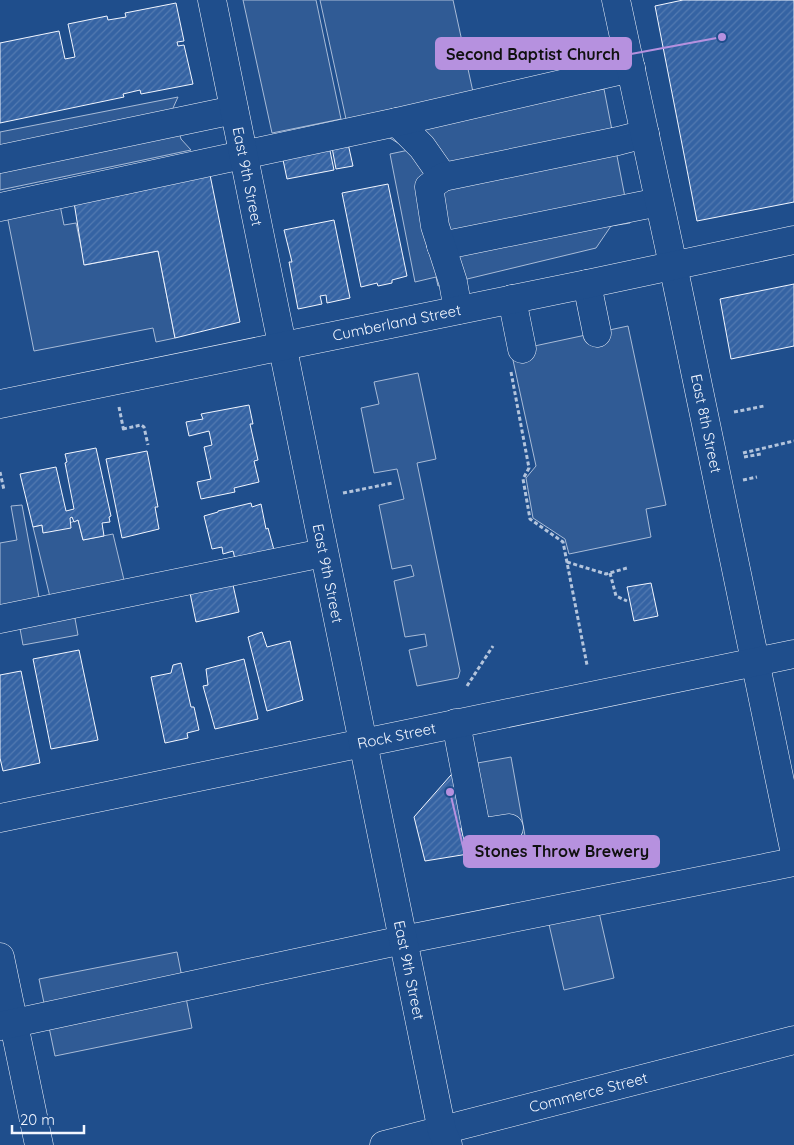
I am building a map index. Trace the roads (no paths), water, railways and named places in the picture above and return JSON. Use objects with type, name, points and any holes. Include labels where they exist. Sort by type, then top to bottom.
[{"type":"main road","name":"East 9th Street","points":[[212,0],[362,744],[445,1138]]},
{"type":"main road","name":"East 8th Street","points":[[616,0],[794,849]]},
{"type":"main road","points":[[0,207],[397,122],[631,68]]},
{"type":"main road","points":[[0,159],[234,110]]},
{"type":"main road","points":[[397,122],[422,147],[443,177]]},
{"type":"main road","points":[[458,310],[453,282],[435,226],[429,188],[443,177],[645,134]]},
{"type":"main road","points":[[441,246],[659,202]]},
{"type":"main road","name":"Cumberland Street","points":[[0,404],[512,300],[794,240]]},
{"type":"main road","points":[[587,284],[597,333]]},
{"type":"main road","points":[[512,300],[516,356]]},
{"type":"main road","points":[[0,619],[323,553]]},
{"type":"main road","name":"Rock Street","points":[[0,818],[794,654]]},
{"type":"main road","points":[[456,723],[478,833],[509,828]]},
{"type":"main road","points":[[7,1024],[403,940],[794,862]]},
{"type":"main road","points":[[0,958],[7,1024],[39,1145]]},
{"type":"main road","name":"Commerce Street","points":[[384,1145],[445,1138],[794,1040]]},
{"type":"place","name":"Second Baptist Church","points":[[722,37]]},
{"type":"place","name":"Stones Throw Brewery","points":[[450,792]]}]
